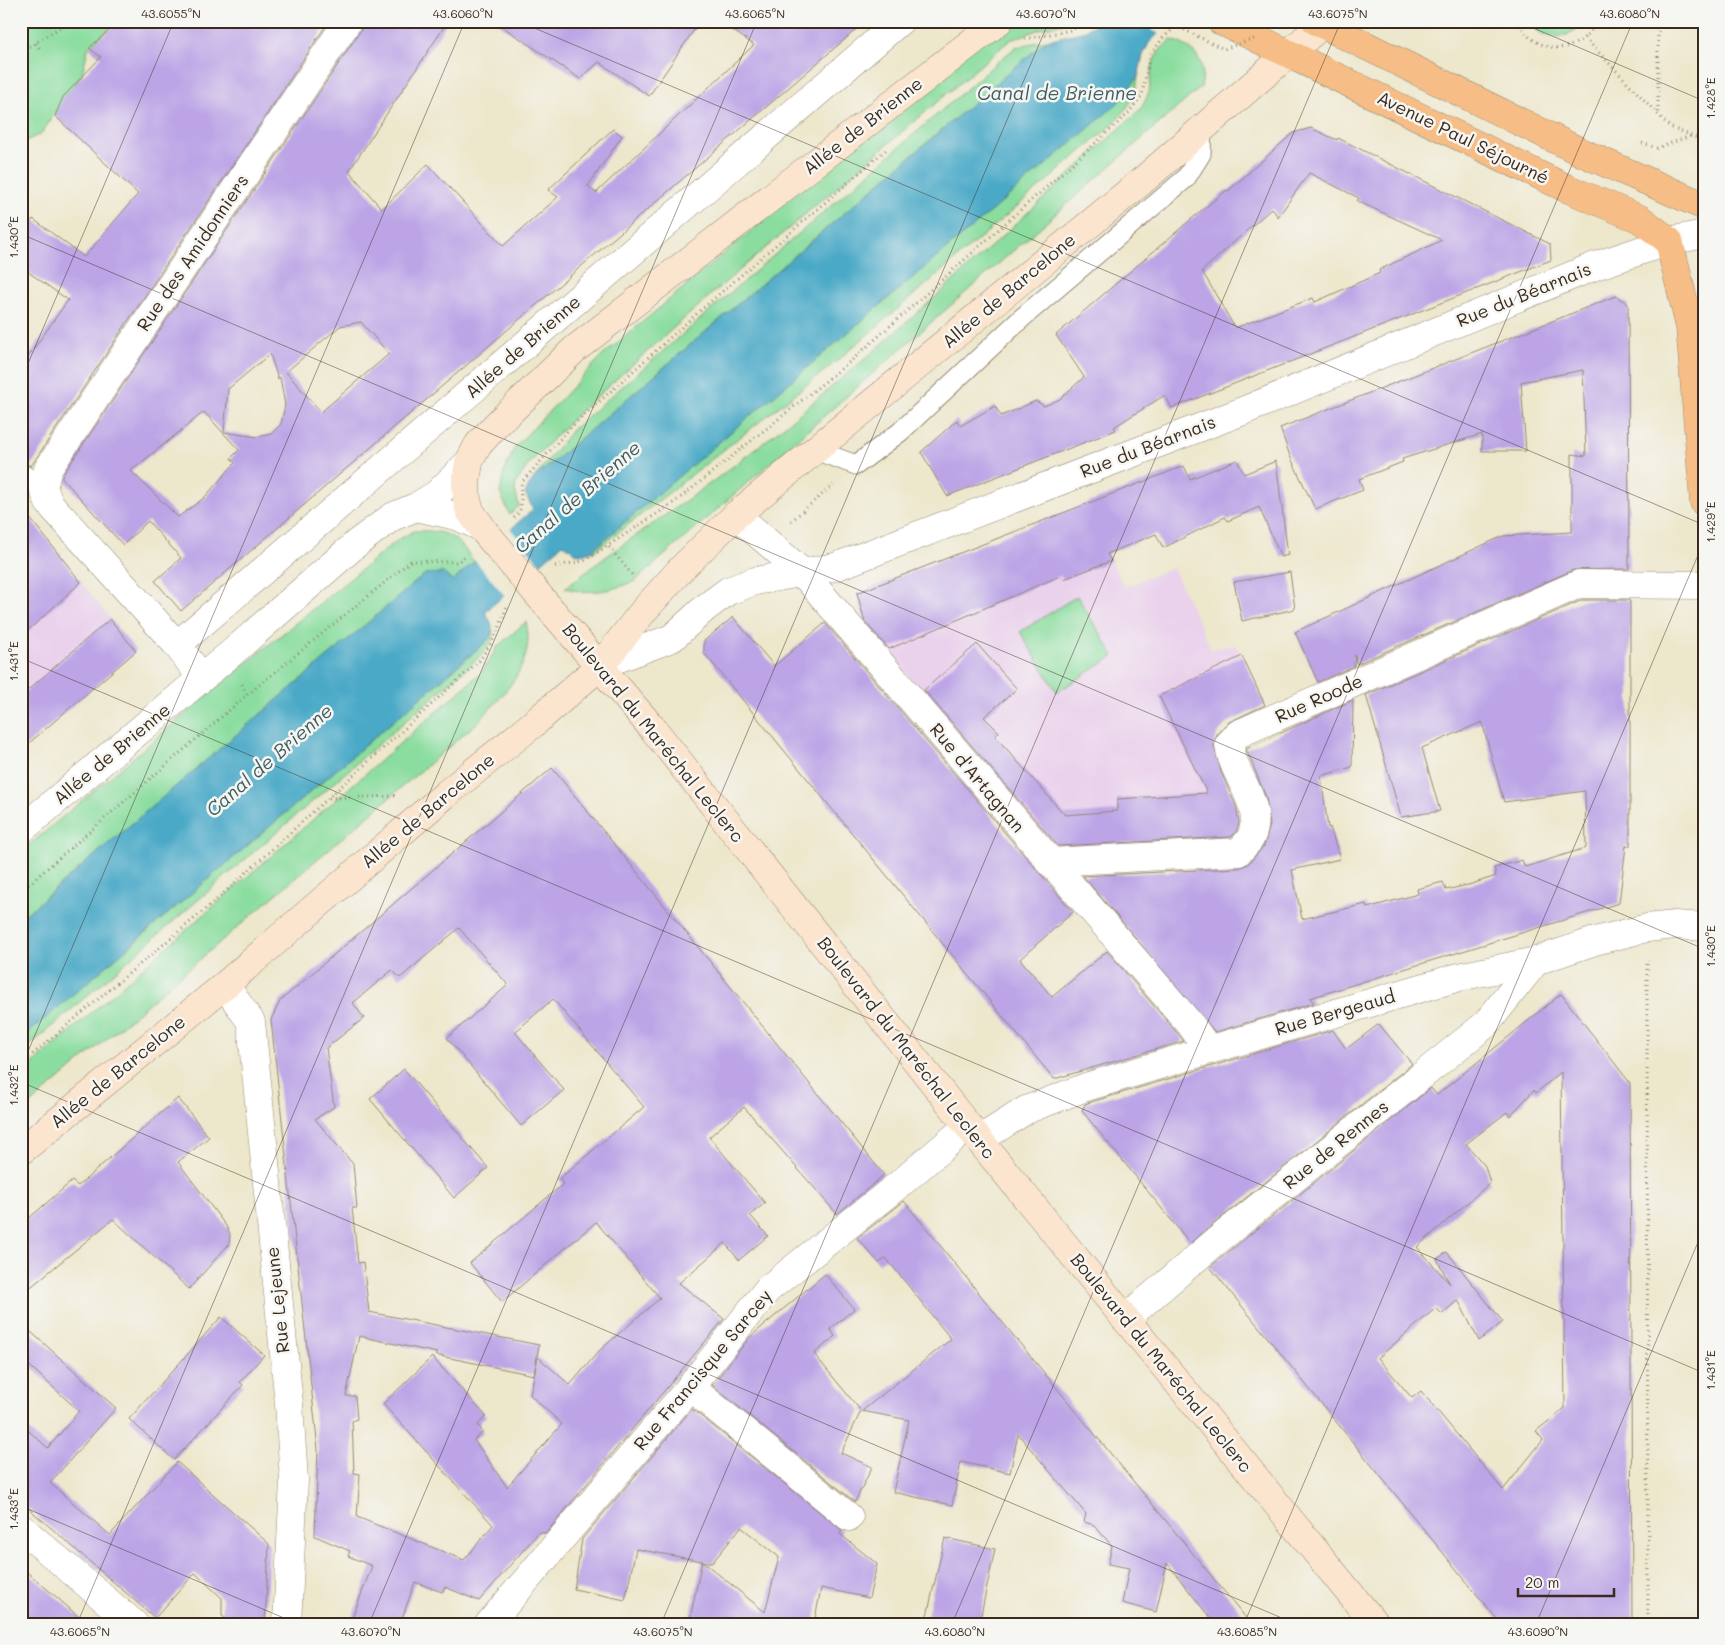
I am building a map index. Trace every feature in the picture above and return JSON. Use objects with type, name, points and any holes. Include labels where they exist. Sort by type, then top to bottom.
[{"type":"main road","name":"Allée de Brienne","points":[[469,462],[478,445],[496,425],[575,349],[999,21]]},
{"type":"main road","name":"Avenue Paul Séjourné","points":[[1221,21],[1557,183],[1640,219],[1670,241]]},
{"type":"main road","name":"Allée de Barcelone","points":[[21,1151],[225,985],[446,794],[533,724],[601,665],[645,609],[682,568],[736,515],[1142,181],[1289,53],[1321,22]]},
{"type":"main road","points":[[1321,22],[1583,153],[1704,206]]},
{"type":"main road","points":[[1670,241],[1690,326],[1704,502]]},
{"type":"main road","name":"Boulevard du Maréchal Leclerc","points":[[469,462],[466,482],[467,500],[470,511],[487,533],[552,611],[601,665],[973,1133],[1375,1624]]},
{"type":"street","name":"Rue des Amidonniers","points":[[32,480],[48,469],[348,21]]},
{"type":"street","name":"Allée de Brienne","points":[[177,645],[900,21]]},
{"type":"street","points":[[1670,241],[1688,226],[1704,206]]},
{"type":"street","name":"Rue du Béarnais","points":[[601,665],[672,638],[705,608],[728,591],[755,581],[844,564],[1238,413],[1595,266],[1670,241],[1704,234]]},
{"type":"street","name":"Allée de Brienne","points":[[21,830],[202,678],[357,543],[392,517],[416,507],[437,494],[469,462]]},
{"type":"street","points":[[32,480],[49,503],[177,645],[202,678]]},
{"type":"street","points":[[416,507],[457,516],[487,533]]},
{"type":"street","name":"Rue d'Artagnan","points":[[736,515],[802,572],[1049,862],[1191,1025],[1209,1050]]},
{"type":"street","name":"Rue Roode","points":[[1049,862],[1238,852],[1251,837],[1255,819],[1252,804],[1230,756],[1229,744],[1238,734],[1579,584],[1704,585]]},
{"type":"street","name":"Rue Bergeaud","points":[[973,1133],[1086,1087],[1459,977],[1536,962],[1595,940],[1647,928],[1675,925],[1704,927]]},
{"type":"street","name":"Rue de Rennes","points":[[1125,1319],[1214,1243],[1486,1024],[1536,962]]},
{"type":"street","name":"Rue Lejeune","points":[[225,985],[251,1022],[289,1404],[294,1480],[287,1624]]},
{"type":"street","name":"Rue Francisque Sarcey","points":[[489,1624],[690,1387],[768,1288],[902,1182],[973,1133]]},
{"type":"street","points":[[690,1387],[849,1518]]},
{"type":"street","points":[[21,1528],[134,1624]]},
{"type":"lane","name":"Allée de Barcelone","points":[[856,465],[900,432],[1023,318],[1186,178],[1201,154],[1202,129]]},
{"type":"lane","points":[[815,450],[856,465]]},
{"type":"path","points":[[21,52],[70,21]]},
{"type":"path","points":[[1016,42],[1032,36],[1071,30],[1089,21]]},
{"type":"path","points":[[1166,21],[1224,49],[1256,38]]},
{"type":"path","points":[[549,567],[584,561],[609,547],[675,502],[852,360],[1128,114],[1142,95],[1150,55],[1163,38],[1182,21]]},
{"type":"path","points":[[1516,21],[1530,40],[1541,45],[1564,48],[1585,38],[1597,21]]},
{"type":"path","points":[[1658,21],[1658,114]]},
{"type":"path","points":[[1585,38],[1670,127],[1704,141]]},
{"type":"path","points":[[36,43],[40,49]]},
{"type":"path","points":[[21,891],[247,695],[411,561],[458,562],[487,533],[522,509],[523,504],[519,493],[522,482],[571,427],[710,302],[896,142]]},
{"type":"path","points":[[768,542],[856,465]]},
{"type":"path","points":[[609,547],[637,581]]},
{"type":"path","points":[[21,1064],[214,902],[480,660],[497,634],[509,601]]},
{"type":"path","points":[[328,798],[446,794]]},
{"type":"path","points":[[1647,954],[1648,1624]]},
{"type":"shaded area","points":[[1083,505],[1124,587],[1173,568],[1211,649],[1236,645],[1262,699],[1193,730],[1238,822],[1221,845],[1063,852],[1053,844],[867,628],[857,593]]},
{"type":"shaded area","points":[[21,507],[136,651],[21,750]]},
{"type":"green space","points":[[21,21],[117,21],[88,48],[82,74],[41,134],[21,143]]},
{"type":"green space","points":[[1001,21],[1073,21],[1043,28],[1010,40],[714,292],[575,416],[528,465],[516,483],[515,490],[519,506],[510,515],[500,493],[504,471],[515,447],[602,356]]},
{"type":"green space","points":[[1528,21],[1588,21],[1573,32],[1557,37],[1542,33]]},
{"type":"green space","points":[[1047,40],[533,479],[573,429],[1001,59],[1016,47]]},
{"type":"green space","points":[[1171,40],[1187,47],[1197,57],[1202,70],[1201,87],[635,581],[600,591],[565,588],[715,480],[788,423],[888,339],[986,251],[1138,111],[1148,94],[1156,56]]},
{"type":"green space","points":[[1138,77],[1130,104],[1112,125],[832,365],[592,553],[591,551],[1116,105]]},
{"type":"green space","points":[[414,531],[443,533],[450,536],[462,546],[474,562],[453,581],[443,573],[425,574],[21,918],[21,852],[217,687],[399,539]]},
{"type":"green space","points":[[1077,596],[1114,656],[1057,692],[1020,632]]},
{"type":"green space","points":[[526,622],[527,652],[522,665],[508,689],[478,722],[21,1112],[21,1074],[482,672],[498,646]]},
{"type":"green space","points":[[493,630],[492,640],[483,654],[21,1053],[21,1039],[472,654],[488,640]]},
{"type":"water","name":"Canal de Brienne","points":[[1101,21],[1171,21],[1149,43],[1143,55],[1138,77],[1116,105],[591,551],[577,554],[563,544],[485,612],[492,625],[488,640],[21,1039],[21,918],[425,574],[443,573],[453,581],[533,509],[525,493],[533,479],[1047,40],[1082,32]]},
{"type":"pier","points":[[1133,21],[1173,21],[1160,34]]},
{"type":"pier","points":[[509,527],[541,565],[505,596],[474,559]]},
{"type":"building","points":[[120,21],[329,21],[31,466],[21,462],[21,367],[68,300],[21,267],[21,234],[33,219],[84,257],[138,194],[55,116],[63,97],[101,57],[89,48]]},
{"type":"building","points":[[364,21],[448,21],[349,171],[382,209],[428,164],[503,246],[558,197],[548,190],[613,129],[622,136],[588,186],[596,193],[754,45],[719,21],[866,21],[181,611],[155,581],[181,558],[148,521],[123,545],[62,476],[361,30]],"holes":[[[361,322],[389,354],[321,412],[286,372],[340,326]],[[270,354],[278,379],[280,377],[285,405],[281,424],[271,434],[257,437],[224,432],[228,389]],[[204,412],[239,450],[231,458],[235,463],[204,498],[178,517],[131,471]]]},
{"type":"building","points":[[494,21],[700,21],[649,96],[599,62],[580,79]]},
{"type":"building","points":[[1311,128],[1337,140],[1338,138],[1550,244],[1551,260],[1172,408],[1165,395],[1114,427],[1116,430],[947,496],[921,452],[957,420],[960,426],[995,406],[1001,416],[1036,401],[1044,406],[1060,399],[1084,377],[1056,335],[1202,210],[1228,191],[1293,133]],"holes":[[[1309,173],[1359,198],[1357,201],[1442,240],[1379,270],[1380,273],[1315,302],[1313,298],[1235,328],[1202,271],[1272,208],[1278,217]]]},
{"type":"building","points":[[1616,296],[1628,304],[1629,569],[1573,570],[1357,664],[1355,655],[1354,666],[1318,682],[1295,632],[1503,536],[1572,532],[1572,454],[1586,456],[1583,370],[1521,382],[1526,451],[1482,451],[1482,434],[1402,459],[1403,462],[1359,479],[1363,490],[1315,509],[1290,456],[1280,428]]},
{"type":"building","points":[[1237,460],[1244,474],[1276,461],[1288,555],[1281,557],[1259,507],[1228,521],[1225,517],[1163,548],[1156,534],[1107,554],[1111,561],[1064,579],[1060,576],[889,649],[865,622],[857,593],[1184,466],[1190,479]]},
{"type":"building","points":[[21,507],[81,582],[21,637]]},
{"type":"building","points":[[1290,572],[1295,609],[1242,621],[1234,582]]},
{"type":"building","points":[[1582,600],[1629,600],[1630,603],[1630,846],[1626,846],[1619,903],[1310,998],[1314,1003],[1215,1032],[1083,876],[1239,868],[1248,864],[1264,846],[1270,825],[1266,797],[1246,749],[1353,700],[1352,767],[1321,776],[1328,828],[1330,827],[1340,859],[1292,870],[1302,919],[1366,904],[1367,908],[1418,894],[1417,889],[1443,882],[1446,890],[1472,884],[1496,876],[1494,868],[1522,860],[1525,867],[1586,848],[1585,791],[1504,802],[1482,722],[1422,748],[1440,811],[1401,817],[1366,695]]},
{"type":"building","points":[[733,617],[774,666],[825,623],[1073,912],[1020,959],[1052,997],[1107,951],[1184,1041],[1054,1079],[704,653],[704,641]]},
{"type":"building","points":[[110,619],[136,651],[21,750],[21,696]]},
{"type":"building","points":[[977,644],[1017,689],[984,717],[999,732],[995,736],[1065,815],[1117,811],[1117,799],[1207,793],[1159,696],[1242,656],[1265,705],[1227,723],[1217,734],[1214,746],[1221,772],[1236,806],[1239,823],[1236,832],[1231,837],[1058,846],[924,690]]},
{"type":"building","points":[[552,768],[884,1175],[837,1214],[744,1107],[709,1137],[765,1203],[750,1215],[768,1236],[739,1260],[725,1243],[679,1283],[724,1319],[546,1533],[539,1532],[479,1601],[445,1587],[442,1592],[415,1582],[400,1624],[350,1624],[372,1566],[348,1556],[350,1551],[315,1536],[318,1449],[271,1020],[280,1001]],"holes":[[[459,928],[508,985],[447,1038],[521,1126],[564,1090],[515,1032],[553,999],[644,1107],[559,1179],[563,1184],[470,1263],[502,1302],[596,1222],[660,1298],[599,1351],[570,1385],[538,1357],[530,1395],[562,1424],[507,1487],[474,1440],[483,1432],[478,1425],[486,1416],[432,1357],[383,1404],[493,1525],[464,1560],[357,1517],[360,1474],[354,1473],[352,1421],[357,1419],[355,1396],[346,1396],[359,1336],[437,1353],[435,1355],[534,1375],[539,1345],[369,1312],[363,1262],[358,1263],[352,1208],[357,1208],[353,1164],[315,1119],[334,1107],[326,1048],[364,1018],[353,1003],[392,970],[400,978]]]},
{"type":"building","points":[[1561,994],[1630,1083],[1632,1624],[1501,1624],[1210,1267],[1431,1088],[1437,1095]],"holes":[[[1561,1072],[1565,1408],[1536,1431],[1543,1440],[1503,1490],[1421,1391],[1412,1398],[1378,1358],[1436,1308],[1442,1314],[1458,1300],[1479,1341],[1503,1322],[1447,1252],[1437,1259],[1450,1284],[1417,1247],[1490,1183],[1485,1166],[1466,1144],[1507,1112],[1510,1116],[1534,1090],[1536,1093]]]},
{"type":"building","points":[[1379,1024],[1412,1064],[1190,1243],[1082,1111],[1085,1104],[1091,1102],[1333,1030],[1346,1049]]},
{"type":"building","points":[[404,1069],[488,1168],[454,1198],[370,1099]]},
{"type":"building","points":[[178,1098],[209,1137],[178,1162],[226,1226],[230,1234],[229,1244],[189,1289],[113,1219],[21,1295],[21,1225],[72,1181],[78,1186]]},
{"type":"building","points":[[904,1201],[1251,1624],[1215,1624],[1167,1563],[1156,1612],[1122,1603],[1129,1568],[1108,1564],[1112,1546],[1094,1525],[1084,1522],[1086,1514],[1018,1434],[1010,1473],[961,1462],[952,1505],[893,1492],[909,1420],[862,1411],[951,1339],[886,1258],[879,1263],[857,1238]]},
{"type":"building","points":[[825,1274],[854,1309],[830,1329],[835,1336],[814,1354],[861,1411],[841,1453],[872,1467],[855,1502],[712,1385],[750,1337]]},
{"type":"building","points":[[221,1317],[264,1355],[240,1382],[243,1385],[174,1460],[129,1419]]},
{"type":"building","points":[[21,1323],[116,1408],[50,1483],[110,1535],[177,1462],[269,1544],[265,1624],[233,1624],[222,1616],[222,1598],[195,1573],[155,1618],[28,1508],[21,1513],[21,1424],[48,1448],[79,1411],[21,1358]]},
{"type":"building","points":[[692,1409],[842,1530],[840,1534],[877,1564],[869,1598],[821,1588],[814,1624],[689,1624],[702,1561],[636,1549],[625,1600],[574,1589],[582,1539]],"holes":[[[741,1527],[779,1557],[765,1612],[702,1561],[712,1563]]]},
{"type":"building","points":[[945,1538],[995,1549],[979,1624],[944,1624],[926,1620]]},
{"type":"building","points":[[21,1567],[54,1595],[87,1624],[21,1624]]}]
